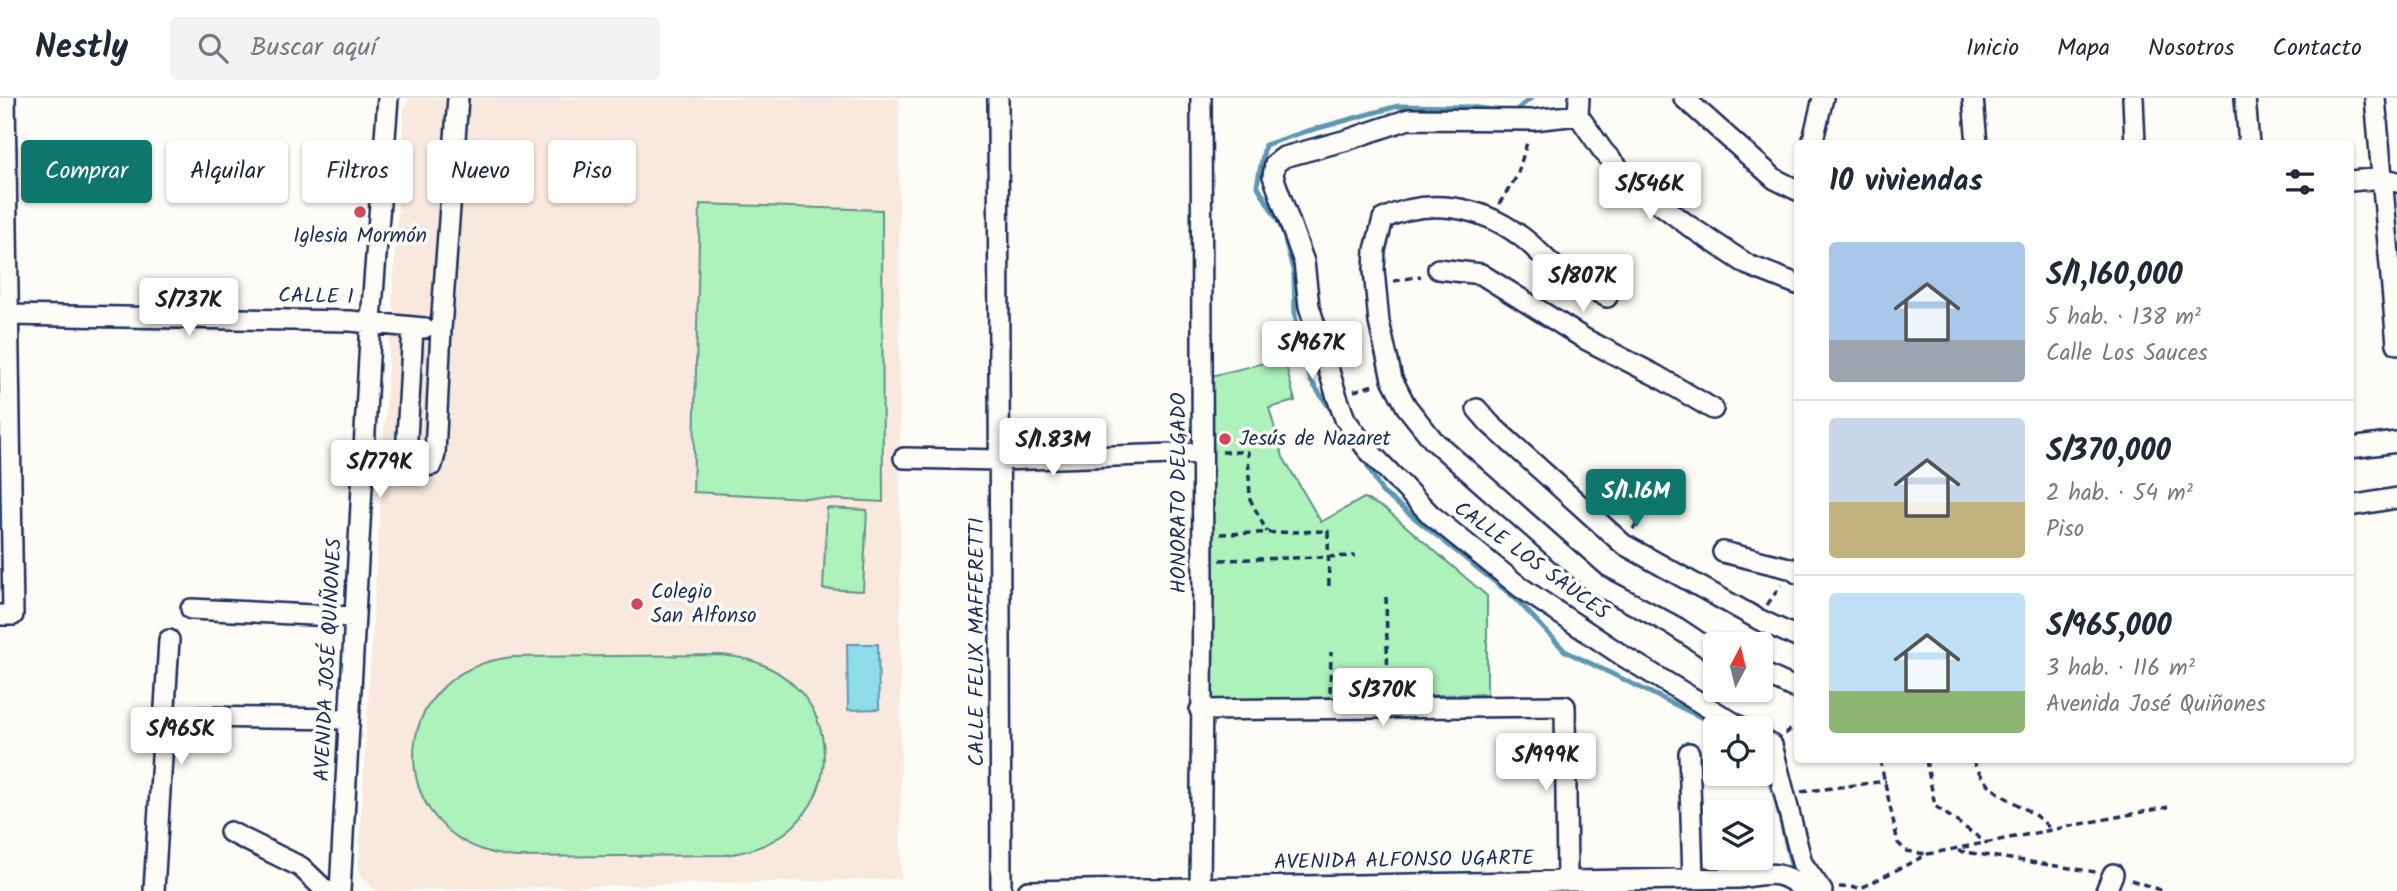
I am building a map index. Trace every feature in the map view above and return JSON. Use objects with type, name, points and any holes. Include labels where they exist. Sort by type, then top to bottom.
[{"type":"street","points":[[5,98],[9,315],[6,615]]},
{"type":"street","points":[[414,327],[405,447],[408,461],[421,467],[432,465],[435,454],[458,98]]},
{"type":"street","name":"CALLE FELIX MAFFERETTI","points":[[998,98],[1001,891]]},
{"type":"street","name":"HONORATO DELGADO","points":[[1200,888],[1200,710],[1209,452],[1201,98]]},
{"type":"street","points":[[1684,98],[1775,178],[1794,187]]},
{"type":"street","points":[[1813,140],[1823,98]]},
{"type":"street","points":[[1973,98],[1977,140]]},
{"type":"street","points":[[2133,98],[2136,140]]},
{"type":"street","points":[[2245,98],[2249,140]]},
{"type":"street","points":[[2375,98],[2389,180],[2397,344]]},
{"type":"street","name":"AVENIDA JOSÉ QUIÑONES","points":[[340,891],[371,321],[390,101]]},
{"type":"street","points":[[1579,106],[1603,151],[1633,184],[1748,265],[1794,283]]},
{"type":"street","name":"CALLE LOS SAUCES","points":[[1579,106],[1533,120],[1409,119],[1284,157],[1275,164],[1273,176],[1304,262],[1310,306],[1337,397],[1345,419],[1367,449],[1431,515],[1520,587],[1623,656],[1722,716]]},
{"type":"street","points":[[2354,181],[2389,180]]},
{"type":"street","points":[[1606,297],[1561,272],[1520,235],[1491,217],[1438,205],[1397,212],[1383,219],[1375,250],[1379,322],[1392,379],[1406,406],[1433,440],[1596,584],[1676,627],[1703,645]]},
{"type":"street","points":[[1438,268],[1481,274],[1586,339],[1713,409]]},
{"type":"street","name":"CALLE 1","points":[[9,315],[371,321],[441,330]]},
{"type":"street","points":[[1477,409],[1490,424],[1623,544],[1758,619],[1794,636]]},
{"type":"street","points":[[2354,447],[2397,442]]},
{"type":"street","points":[[904,458],[999,460],[1209,452]]},
{"type":"street","points":[[2354,505],[2397,498]]},
{"type":"street","points":[[1723,552],[1794,570]]},
{"type":"street","points":[[191,609],[353,617]]},
{"type":"street","points":[[154,891],[169,640]]},
{"type":"street","points":[[1773,678],[1794,688]]},
{"type":"street","points":[[1200,710],[1565,706],[1567,880]]},
{"type":"street","points":[[195,717],[348,719]]},
{"type":"street","points":[[1773,748],[1802,863],[1815,889]]},
{"type":"street","points":[[1689,753],[1693,878]]},
{"type":"street","points":[[230,832],[301,867],[326,891]]},
{"type":"street","name":"AVENIDA ALFONSO UGARTE","points":[[1028,891],[1454,887],[1567,880],[1693,878],[1740,884],[1769,874],[1790,877],[1815,889]]},
{"type":"path","points":[[1491,217],[1517,176],[1533,120]]},
{"type":"path","points":[[1375,284],[1416,278],[1438,268]]},
{"type":"path","points":[[1337,397],[1392,379]]},
{"type":"path","points":[[1209,452],[1248,452],[1250,499],[1267,532]]},
{"type":"path","points":[[1623,544],[1647,508]]},
{"type":"path","points":[[1218,534],[1328,531],[1329,589]]},
{"type":"path","points":[[1218,560],[1356,556]]},
{"type":"path","points":[[1386,597],[1388,693]]},
{"type":"path","points":[[1330,694],[1331,652]]},
{"type":"path","points":[[1882,763],[1898,843],[1906,851],[1928,854],[1953,851],[2168,807]]},
{"type":"path","points":[[1927,763],[1936,806],[1988,844]]},
{"type":"path","points":[[1974,763],[1979,775],[1994,791],[2042,819],[2052,831]]},
{"type":"path","points":[[1786,794],[1886,781]]},
{"type":"path","points":[[1953,851],[2109,883],[2163,891]]},
{"type":"path","points":[[1815,889],[1861,888],[1928,854]]},
{"type":"shaded area","name":"Colegio San Alfonso","points":[[411,98],[899,98],[901,879],[376,891],[358,871],[390,336],[396,329],[398,316],[392,306],[398,203],[413,203],[413,140],[402,140],[404,107]]},
{"type":"green space","points":[[700,204],[882,210],[883,502],[693,492]]},
{"type":"green space","points":[[1284,358],[1295,401],[1269,408],[1283,457],[1321,522],[1364,498],[1387,510],[1487,596],[1487,694],[1213,700],[1211,376]]},
{"type":"green space","points":[[827,508],[867,510],[863,591],[823,589]]},
{"type":"green space","points":[[721,655],[765,666],[797,688],[817,719],[824,753],[818,788],[800,819],[769,843],[725,855],[516,857],[472,846],[440,823],[421,792],[414,758],[420,723],[438,692],[469,669],[513,657]]},
{"type":"water","points":[[847,644],[878,644],[879,709],[848,710]]},
{"type":"waterway","points":[[1511,112],[1531,98]]},
{"type":"waterway","points":[[1336,417],[1311,381],[1295,316],[1294,273],[1282,228],[1257,185],[1265,145],[1398,106],[1471,107],[1502,111]]},
{"type":"waterway","points":[[1363,457],[1382,492],[1514,597],[1565,651],[1703,718]]},
{"type":"waterway","points":[[1771,786],[1793,874]]},
{"type":"place","name":"Iglesia Mormón","points":[[360,212]]},
{"type":"place","name":"Jesús de Nazaret","points":[[1225,439]]},
{"type":"place","name":"Colegio San Alfonso","points":[[637,604]]}]
